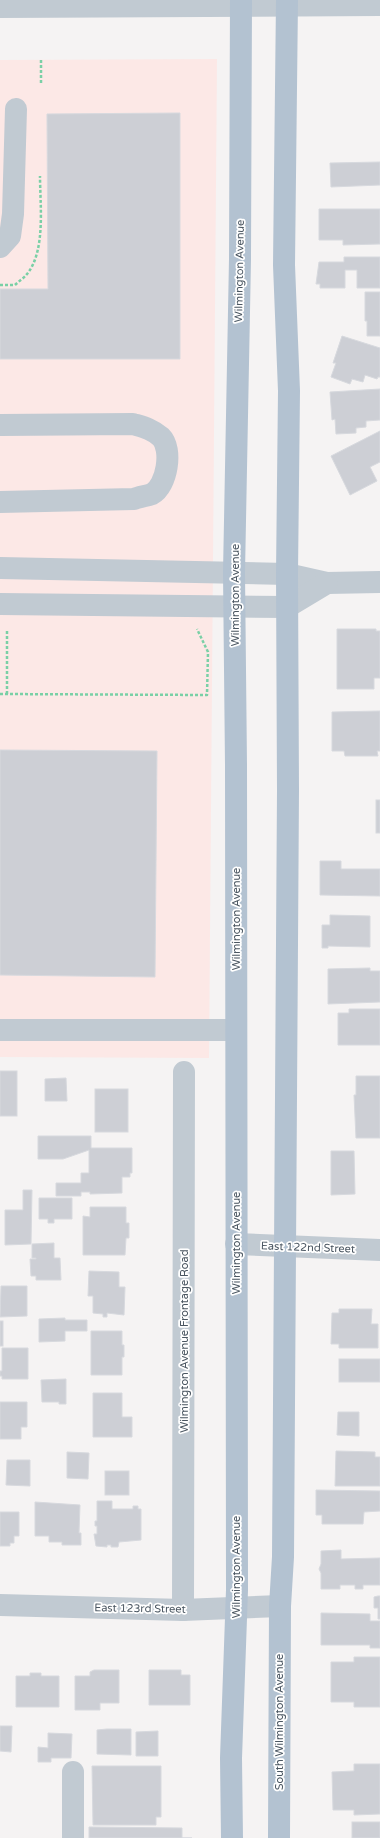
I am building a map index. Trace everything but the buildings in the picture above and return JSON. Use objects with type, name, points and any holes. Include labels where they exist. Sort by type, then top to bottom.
[{"type":"main road","name":"Wilmington Avenue","points":[[232,1838],[231,1758],[236,1607],[236,765],[234,573],[240,260],[241,3]]},
{"type":"main road","points":[[280,1606],[283,1549],[288,790],[287,574],[289,391],[284,265],[287,3]]},
{"type":"main road","name":"South Wilmington Avenue","points":[[279,1838],[280,1606]]},
{"type":"street","points":[[0,7],[241,3],[380,5]]},
{"type":"street","points":[[0,248],[10,236],[13,214],[16,109]]},
{"type":"street","points":[[0,425],[133,424],[149,428],[162,438],[167,455],[165,478],[153,493],[134,499],[0,502]]},
{"type":"street","points":[[0,568],[287,574],[327,583],[380,582]]},
{"type":"street","points":[[0,604],[287,607],[327,583]]},
{"type":"street","points":[[0,1030],[236,1030]]},
{"type":"street","name":"Wilmington Avenue Frontage Road","points":[[183,1610],[184,1072]]},
{"type":"street","name":"East 122nd Street","points":[[236,1244],[380,1250]]},
{"type":"street","name":"East 123rd Street","points":[[0,1605],[183,1610],[280,1606]]},
{"type":"street","points":[[73,1772],[73,1838]]},
{"type":"path","points":[[40,60],[40,83]]},
{"type":"path","points":[[0,694],[207,695],[208,652],[196,627]]},
{"type":"path","points":[[7,631],[7,694]]},
{"type":"shaded area","points":[[217,59],[209,1058],[0,1057],[0,60]]}]
